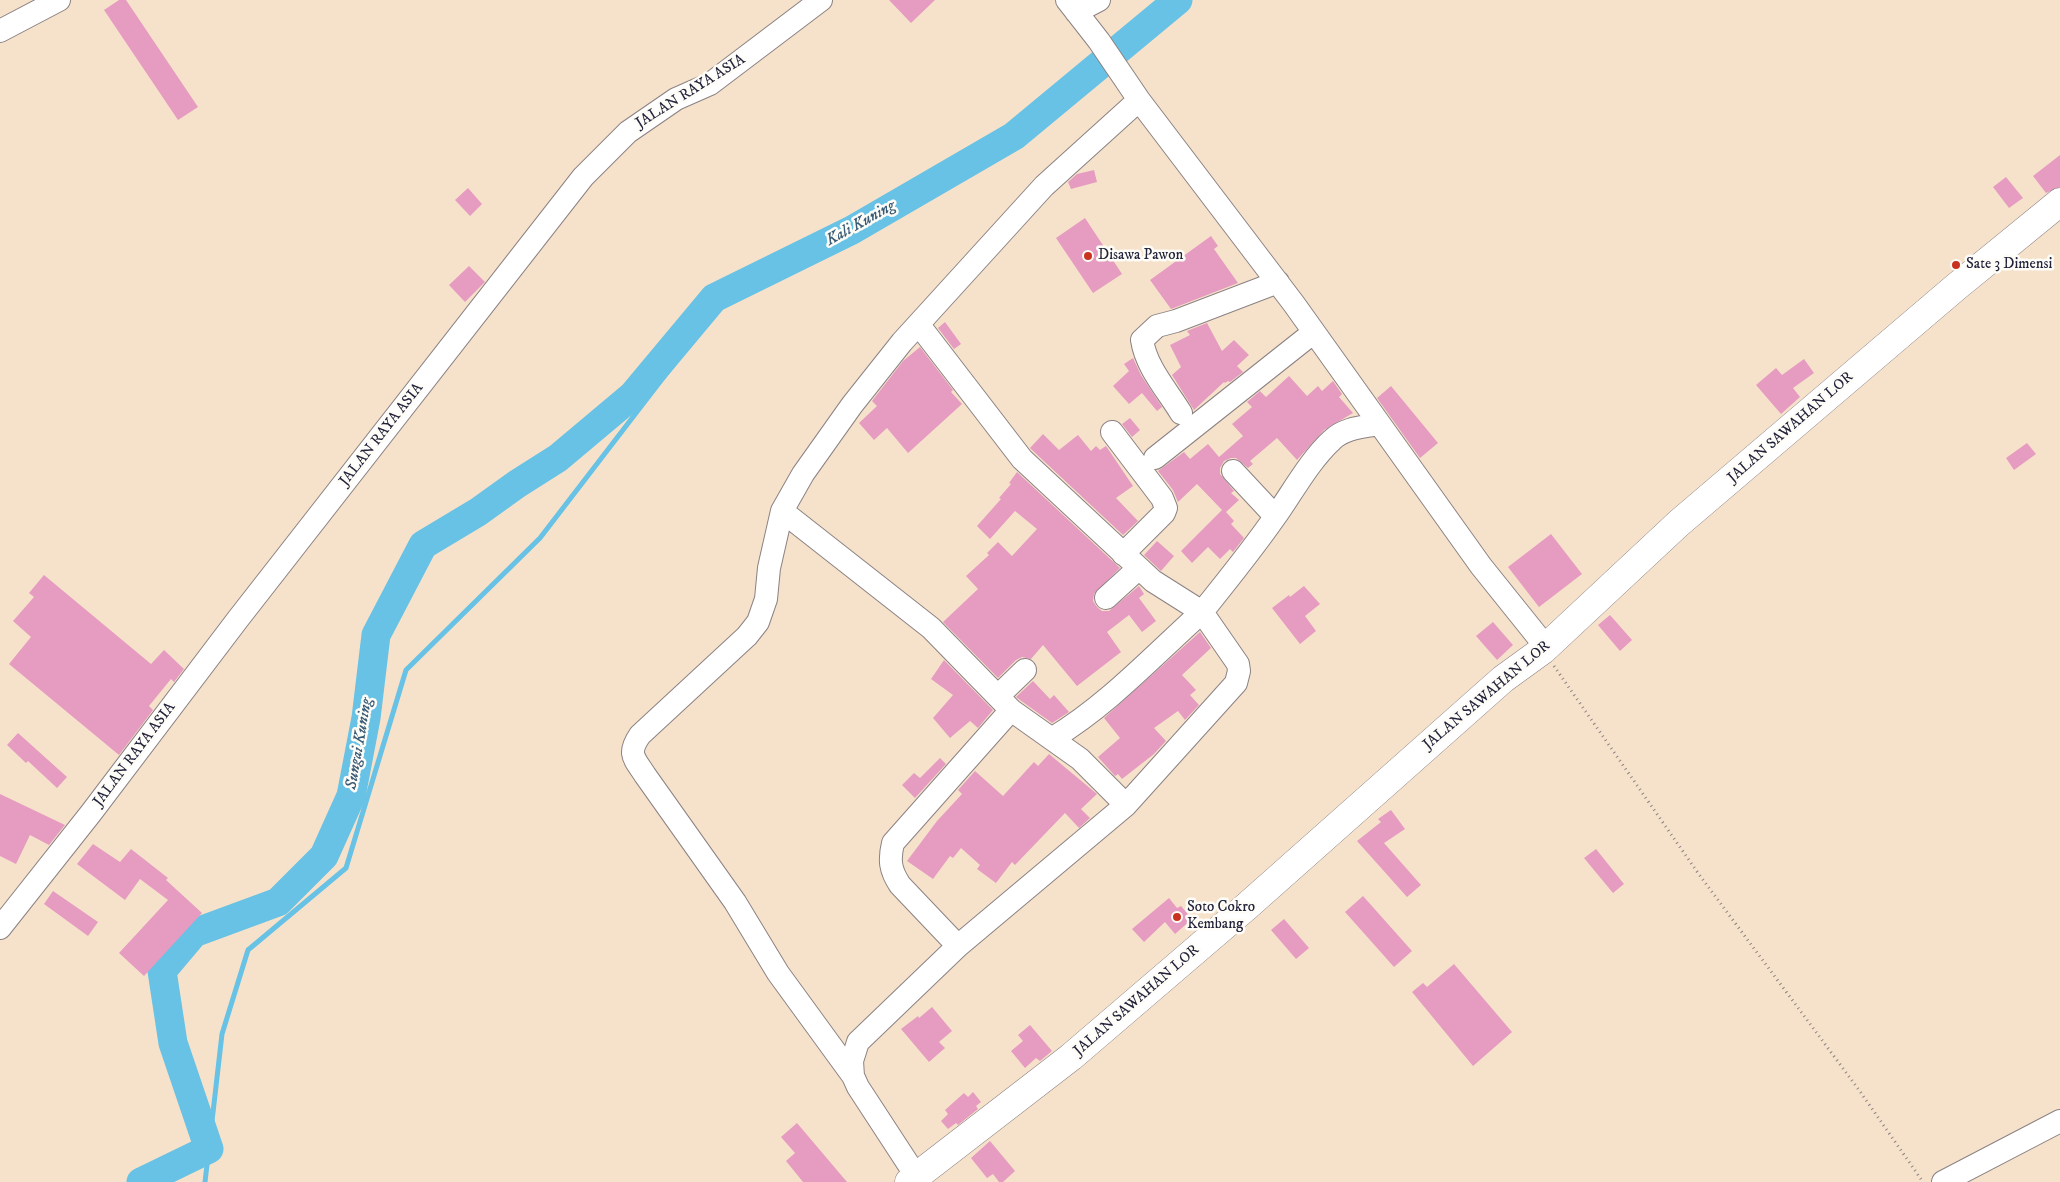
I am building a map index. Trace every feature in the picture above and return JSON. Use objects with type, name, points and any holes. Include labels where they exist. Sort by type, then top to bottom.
[{"type":"main road","name":"JALAN SAWAHAN LOR","points":[[915,1180],[1071,1057],[1246,907],[1503,679],[1544,648],[1679,523],[1956,287],[2060,202]]},
{"type":"street","points":[[0,31],[59,0]]},
{"type":"street","name":"JALAN RAYA ASIA","points":[[0,928],[91,813],[238,618],[583,177],[628,132],[676,99],[710,84],[820,0]]},
{"type":"street","points":[[1099,0],[1072,6],[1139,100],[1278,282],[1481,566],[1544,648]]},
{"type":"street","points":[[915,1180],[853,1076],[778,973],[735,902],[633,756],[632,746],[640,735],[747,636],[758,622],[766,599],[769,568],[782,511],[804,474],[852,405],[902,342],[1044,186],[1139,100]]},
{"type":"street","points":[[1181,413],[1149,362],[1142,340],[1157,326],[1176,321],[1278,282]]},
{"type":"street","points":[[853,1076],[852,1060],[858,1042],[958,946],[1126,806],[1236,683],[1239,671],[1238,664],[1202,612],[1153,581],[1022,459],[918,325]]},
{"type":"street","points":[[1155,458],[1314,332]]},
{"type":"street","points":[[1053,738],[1077,724],[1099,706],[1202,612],[1252,550],[1309,468],[1332,439],[1356,428],[1378,424]]},
{"type":"street","points":[[1106,598],[1166,508],[1162,498],[1112,432]]},
{"type":"street","points":[[1233,471],[1275,516]]},
{"type":"street","points":[[782,511],[931,628],[1004,703],[1080,759],[1126,806]]},
{"type":"street","points":[[958,946],[896,879],[890,858],[893,843],[1004,703],[1025,670]]},
{"type":"street","points":[[1943,1182],[2060,1121]]},
{"type":"path","points":[[1544,648],[1698,873],[1859,1090],[1923,1182]]},
{"type":"building","points":[[119,0],[126,0],[198,107],[178,120],[104,10]]},
{"type":"building","points":[[889,0],[935,0],[911,23]]},
{"type":"building","points":[[2060,155],[2060,187],[2046,193],[2033,176]]},
{"type":"building","points":[[1094,170],[1097,182],[1071,189],[1068,182],[1077,174]]},
{"type":"building","points":[[2006,177],[2023,198],[2009,208],[1993,187]]},
{"type":"building","points":[[468,188],[482,204],[470,216],[455,200]]},
{"type":"building","points":[[1085,218],[1122,274],[1093,293],[1056,238]]},
{"type":"building","points":[[1211,236],[1218,246],[1214,249],[1238,283],[1171,309],[1150,280]]},
{"type":"building","points":[[469,266],[485,282],[465,302],[449,285]]},
{"type":"building","points":[[945,322],[961,344],[954,349],[938,328]]},
{"type":"building","points":[[1207,323],[1222,351],[1234,340],[1249,355],[1237,366],[1243,372],[1230,382],[1224,382],[1194,410],[1172,375],[1181,367],[1170,345],[1190,335],[1187,331]]},
{"type":"building","points":[[920,347],[953,390],[951,392],[962,404],[908,453],[887,428],[874,440],[859,423],[877,406],[872,401],[903,361]]},
{"type":"building","points":[[1133,358],[1141,375],[1162,407],[1157,411],[1142,393],[1129,404],[1113,386],[1129,371],[1124,364]]},
{"type":"building","points":[[1804,359],[1814,373],[1793,388],[1800,397],[1781,414],[1756,385],[1776,368],[1782,375]]},
{"type":"building","points":[[1289,376],[1307,396],[1318,386],[1322,391],[1333,381],[1342,394],[1339,397],[1353,413],[1324,430],[1297,460],[1277,438],[1250,461],[1253,464],[1248,468],[1236,458],[1224,461],[1220,468],[1220,474],[1234,491],[1231,493],[1239,500],[1226,512],[1234,521],[1231,524],[1244,538],[1233,552],[1230,549],[1220,559],[1208,547],[1192,563],[1181,551],[1222,510],[1197,484],[1178,502],[1173,490],[1158,471],[1184,452],[1190,459],[1208,444],[1219,457],[1243,436],[1232,424],[1252,407],[1247,402],[1260,391],[1266,397]]},
{"type":"building","points":[[1391,386],[1438,443],[1420,458],[1377,398]]},
{"type":"building","points":[[1130,418],[1140,430],[1132,437],[1122,424]]},
{"type":"building","points":[[1043,434],[1059,450],[1078,435],[1091,451],[1096,446],[1100,450],[1106,446],[1133,486],[1116,498],[1138,521],[1123,535],[1030,448]]},
{"type":"building","points":[[2027,443],[2036,454],[2014,470],[2006,458]]},
{"type":"building","points":[[1017,472],[1120,568],[1094,594],[1093,601],[1097,607],[1102,611],[1109,611],[1139,586],[1144,594],[1139,598],[1156,621],[1142,632],[1129,615],[1107,632],[1121,652],[1077,686],[1043,645],[1031,659],[1022,657],[1016,660],[998,678],[943,622],[978,589],[966,576],[989,555],[987,553],[998,542],[1012,556],[1037,529],[1015,511],[990,539],[977,526],[1001,499],[999,498],[1011,484],[1009,483]]},
{"type":"building","points":[[1551,534],[1582,574],[1539,607],[1508,567]]},
{"type":"building","points":[[1157,541],[1174,556],[1161,571],[1144,555]]},
{"type":"building","points":[[44,575],[151,664],[164,650],[184,669],[174,682],[171,679],[149,706],[153,710],[119,755],[9,664],[31,637],[13,621],[34,597],[29,593]]},
{"type":"building","points":[[1304,586],[1320,604],[1305,616],[1316,631],[1300,644],[1272,608]]},
{"type":"building","points":[[1610,615],[1632,640],[1620,651],[1598,625]]},
{"type":"building","points":[[1493,622],[1513,645],[1497,660],[1476,636]]},
{"type":"building","points":[[1200,632],[1211,648],[1182,675],[1196,690],[1190,695],[1199,705],[1185,720],[1178,711],[1154,728],[1166,741],[1154,754],[1122,779],[1118,774],[1115,776],[1098,757],[1120,738],[1104,718]]},
{"type":"building","points":[[944,660],[993,710],[978,728],[970,721],[950,738],[933,718],[953,695],[931,679]]},
{"type":"building","points":[[1033,681],[1050,699],[1054,695],[1069,712],[1052,723],[1016,697]]},
{"type":"building","points":[[18,733],[67,777],[57,788],[28,761],[26,763],[7,745]]},
{"type":"building","points":[[1049,754],[1097,794],[1081,809],[1090,818],[1079,828],[1065,813],[1015,865],[1012,862],[996,883],[977,869],[980,865],[961,848],[953,858],[950,856],[933,879],[907,861],[937,821],[962,794],[958,790],[975,771],[1003,796],[1034,762],[1038,766]]},
{"type":"building","points":[[940,758],[946,764],[915,798],[902,785],[914,773],[920,778]]},
{"type":"building","points":[[0,794],[65,825],[49,845],[30,835],[16,864],[0,856]]},
{"type":"building","points":[[1391,810],[1405,829],[1384,843],[1421,885],[1407,897],[1357,841],[1381,822],[1378,819]]},
{"type":"building","points":[[93,844],[120,862],[131,849],[168,878],[166,880],[202,913],[144,976],[119,953],[168,900],[140,879],[125,900],[77,864]]},
{"type":"building","points":[[1596,849],[1624,884],[1613,893],[1584,858]]},
{"type":"building","points":[[53,891],[98,922],[88,936],[44,904]]},
{"type":"building","points":[[1363,896],[1412,951],[1394,967],[1345,912]]},
{"type":"building","points":[[1169,898],[1177,908],[1181,906],[1192,919],[1175,934],[1165,922],[1144,942],[1132,929]]},
{"type":"building","points":[[1284,919],[1309,948],[1296,959],[1271,930]]},
{"type":"building","points":[[1454,964],[1512,1032],[1473,1066],[1412,992],[1423,983],[1427,987]]},
{"type":"building","points":[[932,1007],[952,1031],[939,1042],[945,1048],[929,1062],[901,1029]]},
{"type":"building","points":[[1030,1025],[1052,1051],[1040,1061],[1036,1058],[1025,1068],[1011,1051],[1023,1041],[1018,1035]]},
{"type":"building","points":[[973,1092],[981,1102],[976,1106],[978,1109],[958,1125],[956,1123],[948,1129],[941,1121],[948,1114],[945,1110],[964,1093],[968,1097]]},
{"type":"building","points":[[797,1123],[847,1182],[803,1182],[786,1161],[795,1153],[781,1137]]},
{"type":"building","points":[[990,1141],[1015,1171],[1003,1182],[999,1182],[993,1174],[987,1178],[971,1158]]},
{"type":"waterway","name":"Sungai Kuning","points":[[141,1182],[209,1149],[173,1043],[162,971],[194,933],[278,902],[324,856],[351,796],[366,718],[376,635],[423,545],[478,512],[558,458],[633,395],[714,298],[852,230],[1014,136],[1178,0]]},
{"type":"waterway","points":[[205,1182],[222,1034],[248,950],[346,868],[406,670],[540,538],[719,305],[730,298]]},
{"type":"place","name":"Disawa Pawon","points":[[1088,256]]},
{"type":"place","name":"Sate 3 Dimensi","points":[[1956,265]]},
{"type":"place","name":"Soto Cokro Kembang","points":[[1177,917]]},
{"type":"water label","name":"Kali Kuning","points":[[861,224]]}]
